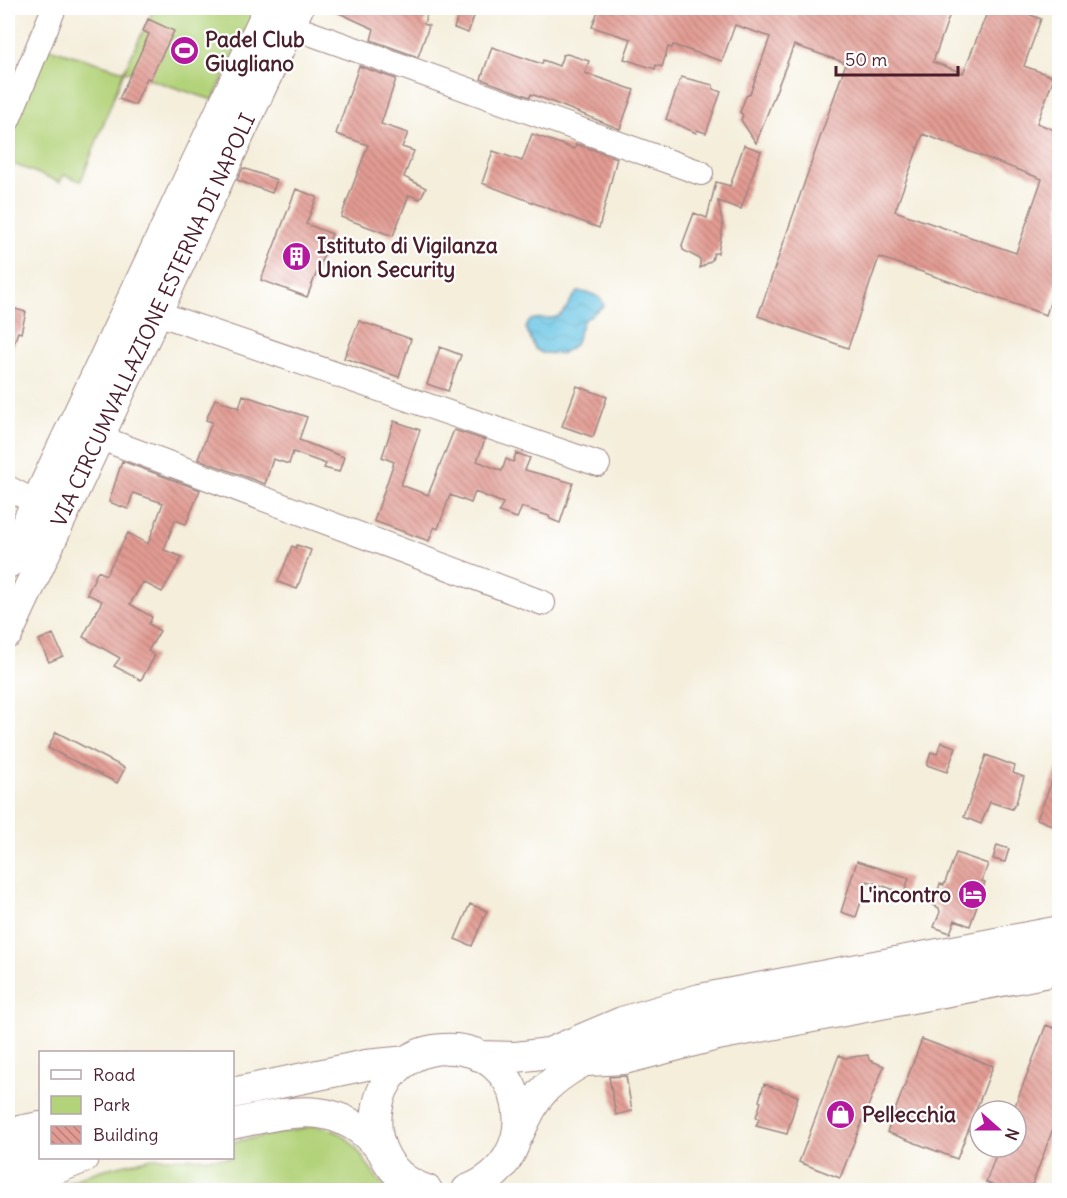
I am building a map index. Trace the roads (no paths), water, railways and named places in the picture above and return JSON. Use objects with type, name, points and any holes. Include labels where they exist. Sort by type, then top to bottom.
[{"type":"main road","name":"VIA CIRCUMVALLAZIONE ESTERNA DI NAPOLI","points":[[8,633],[157,313],[286,14]]},
{"type":"main road","name":"VIA CIRCUMVALLAZIONE ESTERNA DI NAPOLI","points":[[8,563],[35,502],[286,14]]},
{"type":"main road","points":[[380,1148],[375,1124],[378,1100],[389,1078],[407,1061],[424,1053],[442,1049],[461,1050],[479,1056],[516,1057],[549,1053],[622,1022],[700,999],[1059,931]]},
{"type":"main road","points":[[475,1189],[498,1172],[511,1155],[532,1106],[546,1088],[581,1064],[628,1042],[680,1028],[1059,954]]},
{"type":"main road","points":[[479,1056],[498,1070],[512,1089],[519,1112],[518,1135]]},
{"type":"main road","points":[[234,1093],[366,1065],[407,1061]]},
{"type":"main road","points":[[234,1124],[288,1113],[321,1112],[346,1119],[365,1131],[380,1148],[390,1167],[415,1187]]},
{"type":"main road","points":[[8,1132],[39,1127]]},
{"type":"main road","points":[[8,1157],[39,1143]]},
{"type":"main road","points":[[8,1188],[80,1159]]},
{"type":"street","points":[[8,120],[54,8]]},
{"type":"street","points":[[286,14],[701,173]]},
{"type":"street","points":[[157,313],[598,464]]},
{"type":"street","points":[[98,437],[543,603]]},
{"type":"street","points":[[8,488],[35,502]]},
{"type":"street","points":[[581,1064],[625,1062],[718,1038],[1059,973]]},
{"type":"water","points":[[578,292],[594,295],[601,299],[604,306],[583,321],[575,345],[561,354],[542,353],[535,349],[526,328],[528,323],[535,319],[560,315]]},
{"type":"place","name":"Padel Club Giugliano","points":[[184,51]]},
{"type":"place","name":"Istituto di Vigilanza Union Security","points":[[296,257]]},
{"type":"place","name":"L'incontro","points":[[972,894]]},
{"type":"place","name":"Pellecchia","points":[[841,1114]]}]
